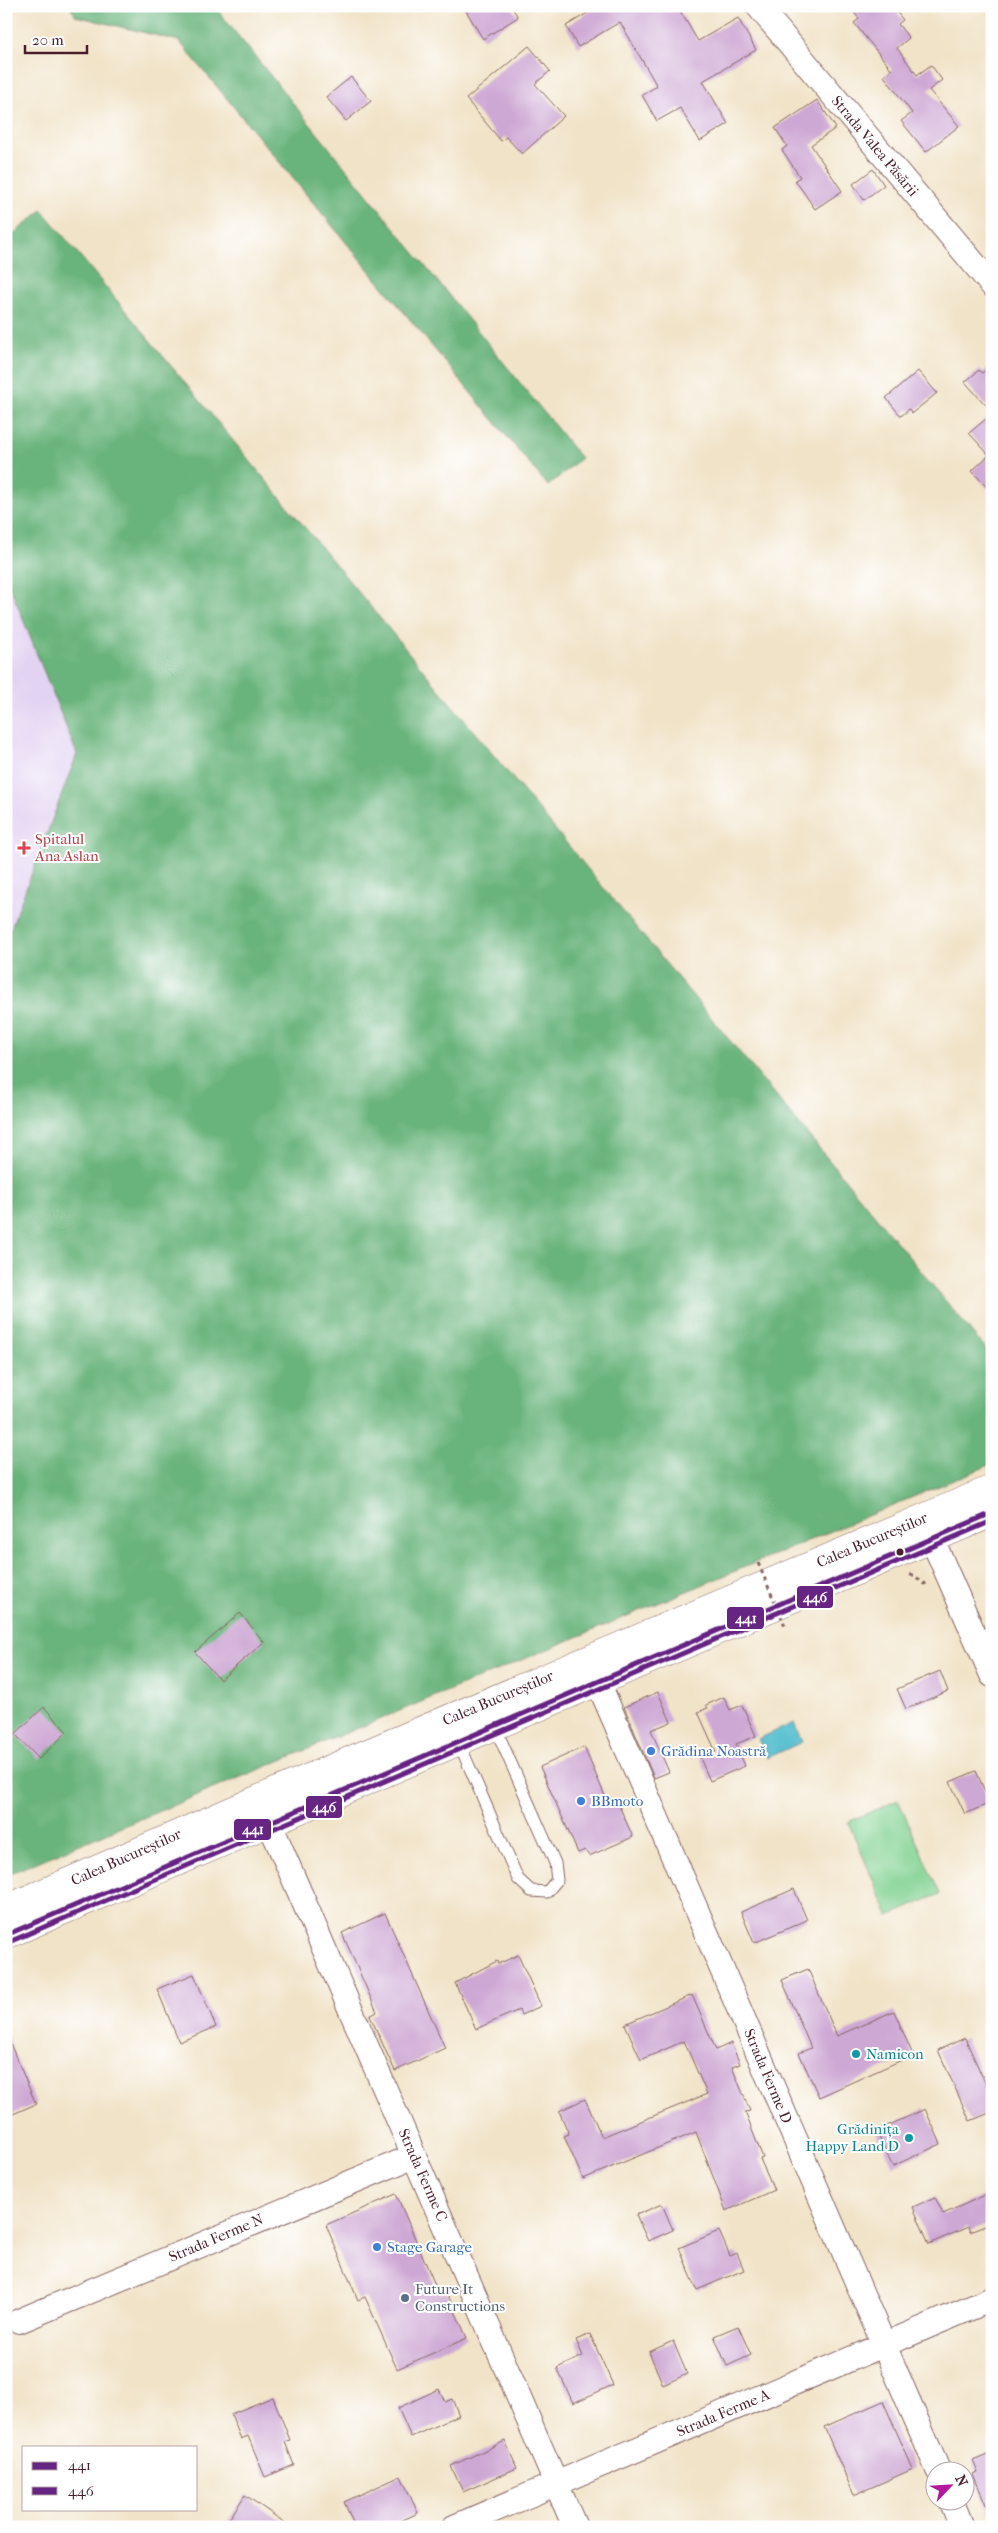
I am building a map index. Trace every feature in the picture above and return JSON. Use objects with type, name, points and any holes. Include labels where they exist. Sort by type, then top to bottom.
[{"type":"highway","name":"Calea Bucureștilor","points":[[6,1909],[252,1802],[992,1489]]},
{"type":"highway","name":"Calea Bucureștilor","points":[[6,1935],[270,1824],[992,1513]]},
{"type":"street","name":"Strada Valea Păsării","points":[[758,6],[988,274]]},
{"type":"street","points":[[932,1539],[992,1675]]},
{"type":"street","name":"Strada Ferme D","points":[[598,1682],[934,2460]]},
{"type":"street","name":"Strada Ferme C","points":[[270,1824],[575,2527]]},
{"type":"street","name":"Strada Ferme N","points":[[19,2321],[414,2156]]},
{"type":"street","name":"Strada Ferme A","points":[[454,2527],[556,2482],[992,2299]]},
{"type":"street","points":[[955,2510],[962,2527]]},
{"type":"lane","points":[[459,1743],[518,1879],[531,1891],[547,1892],[557,1880],[555,1863],[495,1727]]},
{"type":"path","points":[[758,1564],[786,1628]]},
{"type":"path","points":[[905,1574],[914,1575],[924,1584],[947,1573]]},
{"type":"shaded area","name":"Spitalul Ana Aslan","points":[[6,577],[77,754],[6,941]]},
{"type":"green space","points":[[69,6],[214,6],[581,458],[548,486],[179,41],[76,16]]},
{"type":"green space","points":[[42,210],[992,1357],[992,1464],[6,1875],[6,941],[77,754],[6,577],[6,235],[11,236]]},
{"type":"green space","points":[[898,1800],[940,1894],[889,1916],[848,1822]]},
{"type":"water","points":[[794,1723],[802,1742],[767,1758],[758,1739]]},
{"type":"building","points":[[463,6],[511,6],[518,17],[483,39]]},
{"type":"building","points":[[599,6],[677,6],[698,41],[738,18],[756,50],[703,81],[728,124],[700,141],[680,108],[657,121],[642,95],[657,86],[620,22],[578,47],[566,26]]},
{"type":"building","points":[[849,6],[892,6],[903,20],[898,24],[909,38],[897,48],[917,75],[931,65],[942,80],[929,90],[959,126],[926,152],[901,121],[912,113],[884,76],[892,70],[854,23],[859,19]]},
{"type":"building","points":[[529,46],[550,71],[535,84],[564,116],[522,154],[506,137],[501,141],[466,99]]},
{"type":"building","points":[[351,77],[371,101],[346,121],[326,97]]},
{"type":"building","points":[[817,100],[836,128],[811,145],[842,191],[815,209],[795,180],[800,177],[782,150],[787,146],[775,128]]},
{"type":"building","points":[[873,169],[884,185],[864,200],[853,184]]},
{"type":"building","points":[[992,365],[992,412],[965,382],[979,370],[982,373]]},
{"type":"building","points":[[918,371],[937,393],[912,413],[909,409],[901,416],[886,398]]},
{"type":"building","points":[[992,414],[992,493],[972,471],[989,455],[969,433]]},
{"type":"building","points":[[240,1613],[264,1642],[220,1680],[195,1652]]},
{"type":"building","points":[[940,1671],[948,1691],[906,1709],[897,1689]]},
{"type":"building","name":"Grădina Noastră","points":[[658,1692],[671,1722],[651,1730],[669,1772],[654,1778],[624,1707]]},
{"type":"building","points":[[724,1697],[730,1710],[742,1705],[756,1736],[736,1744],[745,1766],[710,1781],[700,1758],[716,1752],[698,1712],[708,1708],[706,1705]]},
{"type":"building","points":[[44,1707],[67,1732],[39,1759],[15,1734]]},
{"type":"building","name":"BBmoto","points":[[584,1747],[608,1803],[616,1799],[633,1837],[589,1856],[585,1850],[578,1853],[540,1767]]},
{"type":"building","points":[[976,1771],[990,1803],[965,1814],[950,1782]]},
{"type":"building","points":[[794,1889],[807,1920],[754,1943],[741,1912]]},
{"type":"building","points":[[385,1913],[445,2048],[395,2071],[370,2016],[377,2012],[342,1933]]},
{"type":"building","points":[[518,1955],[541,2006],[521,2015],[519,2010],[476,2029],[455,1983],[497,1961],[498,1964]]},
{"type":"building","name":"Namicon","points":[[808,1969],[837,2036],[894,2011],[913,2055],[819,2097],[799,2053],[811,2048],[782,1980]]},
{"type":"building","points":[[194,1974],[216,2027],[179,2042],[157,1989]]},
{"type":"building","points":[[692,1995],[716,2050],[731,2043],[740,2064],[732,2067],[750,2111],[745,2112],[763,2158],[760,2159],[774,2190],[726,2211],[696,2132],[583,2179],[564,2136],[569,2134],[559,2111],[585,2099],[602,2137],[707,2094],[684,2041],[641,2060],[625,2024]]},
{"type":"building","points":[[6,2034],[36,2104],[6,2117]]},
{"type":"building","points":[[965,2038],[992,2098],[992,2112],[970,2121],[938,2050]]},
{"type":"building","name":"Grădinița Happy Land D","points":[[925,2109],[941,2144],[893,2166],[876,2131]]},
{"type":"building","points":[[992,2192],[992,2223],[970,2232],[968,2227],[929,2244],[913,2207],[935,2197],[943,2214]]},
{"type":"building","points":[[396,2194],[439,2294],[446,2291],[467,2338],[397,2369],[365,2297],[358,2300],[326,2225]]},
{"type":"building","points":[[662,2204],[673,2230],[648,2241],[636,2215]]},
{"type":"building","points":[[719,2231],[730,2256],[737,2253],[744,2270],[697,2290],[679,2248]]},
{"type":"building","points":[[738,2326],[751,2355],[727,2366],[714,2336]]},
{"type":"building","points":[[590,2334],[613,2385],[573,2403],[557,2368],[583,2356],[576,2340]]},
{"type":"building","points":[[673,2341],[687,2374],[663,2385],[649,2352]]},
{"type":"building","points":[[439,2389],[445,2402],[452,2399],[459,2415],[411,2437],[398,2408]]},
{"type":"building","points":[[273,2397],[290,2440],[285,2442],[294,2465],[265,2477],[248,2436],[241,2439],[231,2414]]},
{"type":"building","points":[[883,2401],[913,2469],[854,2495],[824,2427]]},
{"type":"building","points":[[505,2441],[517,2468],[463,2492],[451,2466]]},
{"type":"building","points":[[992,2453],[992,2519],[976,2481],[976,2473],[978,2472],[975,2460]]},
{"type":"building","points":[[401,2476],[418,2513],[388,2527],[355,2527],[344,2502]]},
{"type":"building","points":[[245,2495],[291,2527],[224,2527]]},
{"type":"transit line","name":"441","points":[[6,1935],[992,1513]]},
{"type":"transit line","name":"446","points":[[9,1942],[992,1521]]},
{"type":"place","name":"Spitalul Ana Aslan","points":[[24,848]]},
{"type":"place","name":"Grădina Noastră","points":[[651,1751]]},
{"type":"place","name":"BBmoto","points":[[581,1801]]},
{"type":"place","name":"Namicon","points":[[856,2054]]},
{"type":"place","name":"Grădinița Happy Land D","points":[[909,2138]]},
{"type":"place","name":"Stage Garage","points":[[377,2247]]},
{"type":"place","name":"Future It Constructions","points":[[405,2298]]}]
